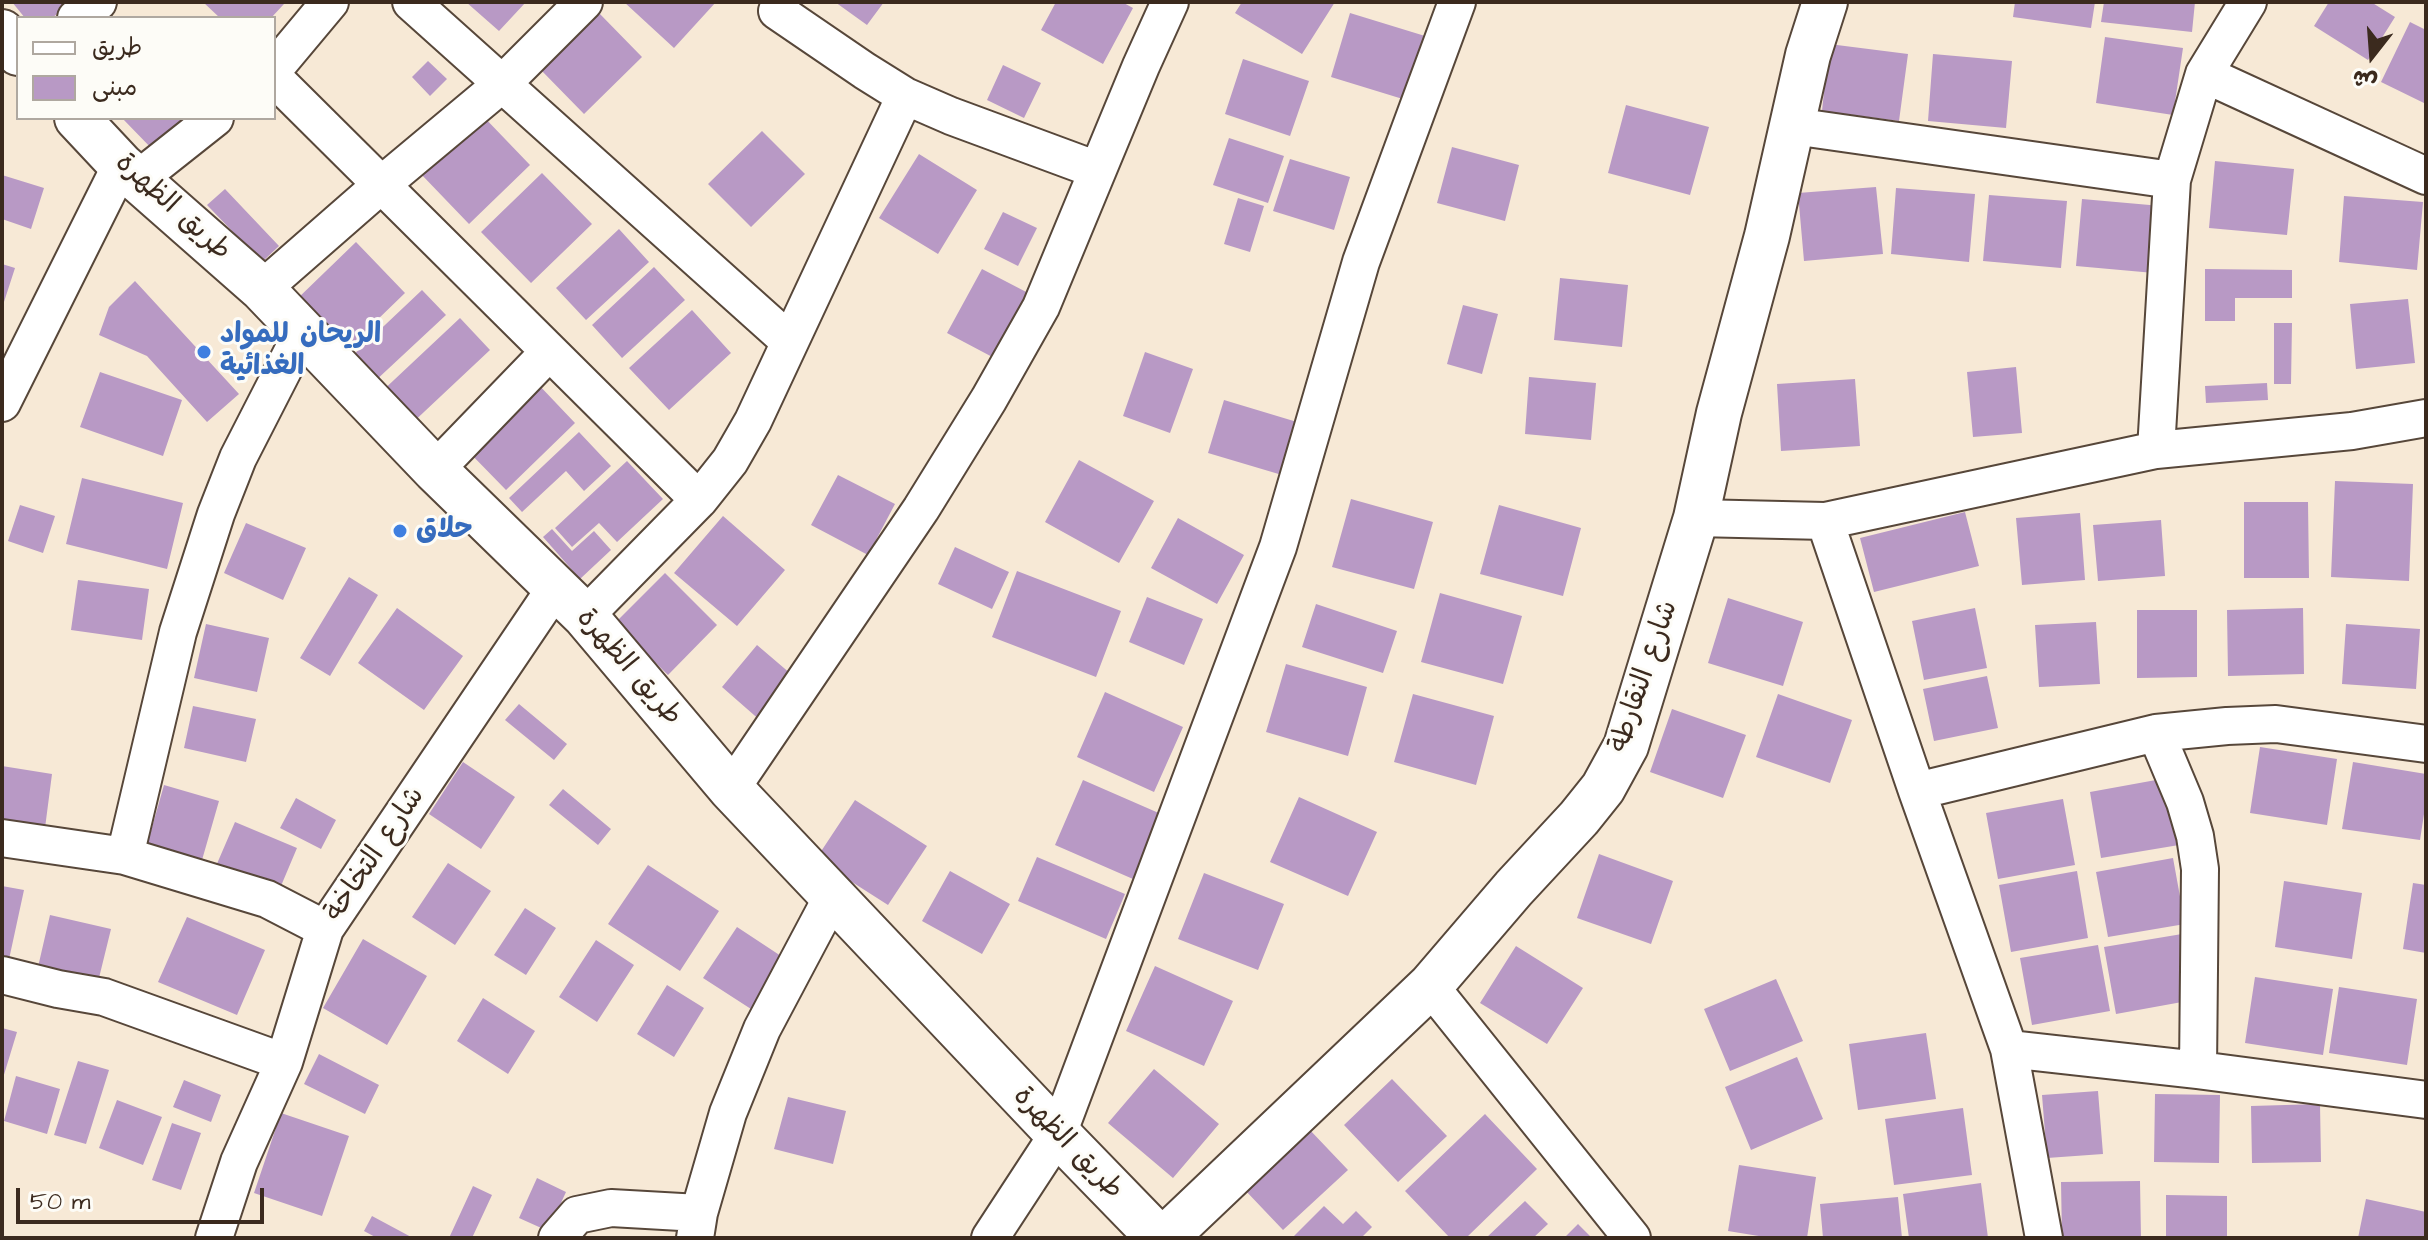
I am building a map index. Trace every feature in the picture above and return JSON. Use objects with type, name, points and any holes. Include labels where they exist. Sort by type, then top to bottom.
[{"type":"main road","name":"شارع النقارطة","points":[[1165,1238],[1430,986],[1579,818],[1603,788],[1626,746],[1696,518],[1719,413],[1767,236],[1808,55],[1825,2]]},
{"type":"main road","points":[[2,32],[16,50]]},
{"type":"main road","name":"طريق الظهرة","points":[[79,120],[129,172],[262,289],[435,470],[571,602],[731,789],[1159,1238]]},
{"type":"street","points":[[79,16],[98,2]]},
{"type":"street","points":[[276,67],[330,2]]},
{"type":"street","points":[[411,2],[789,341]]},
{"type":"street","points":[[262,289],[502,84],[584,2]]},
{"type":"street","points":[[731,789],[921,509],[1041,307],[1170,2]]},
{"type":"street","points":[[990,1238],[1058,1134],[1278,547],[1361,262],[1457,2]]},
{"type":"street","points":[[2156,450],[2172,180],[2204,74],[2248,2]]},
{"type":"street","points":[[777,11],[905,96],[1097,170]]},
{"type":"street","points":[[2204,74],[2426,176]]},
{"type":"street","points":[[276,80],[699,500]]},
{"type":"street","name":"شارع التخاخة","points":[[214,1238],[239,1162],[284,1062],[325,929],[571,602],[699,500],[730,461],[753,421],[905,96]]},
{"type":"street","points":[[2,403],[129,172],[212,120]]},
{"type":"street","points":[[1793,126],[2172,180]]},
{"type":"street","points":[[125,856],[178,632],[216,514],[238,458],[303,331]]},
{"type":"street","points":[[435,470],[549,352]]},
{"type":"street","points":[[1696,518],[1825,521],[2156,450],[2352,431],[2426,418]]},
{"type":"street","points":[[1825,521],[2009,1049],[2044,1238]]},
{"type":"street","points":[[1917,791],[2156,733],[2227,726],[2276,724],[2426,744]]},
{"type":"street","points":[[2156,733],[2185,802],[2200,869],[2198,1070]]},
{"type":"street","points":[[2,838],[125,856],[267,899],[325,929]]},
{"type":"street","points":[[557,1238],[577,1215],[611,1208],[697,1226],[728,1113],[762,1029],[832,897]]},
{"type":"street","points":[[2,975],[104,997],[284,1062]]},
{"type":"street","points":[[1430,986],[1632,1238]]},
{"type":"street","points":[[2009,1049],[2426,1100]]},
{"type":"building","points":[[12,2],[72,2],[54,16],[23,16]]},
{"type":"building","points":[[203,2],[284,4],[273,16],[218,16]]},
{"type":"building","points":[[466,2],[526,2],[499,31]]},
{"type":"building","points":[[624,2],[716,2],[674,48]]},
{"type":"building","points":[[835,2],[884,2],[867,25]]},
{"type":"building","points":[[1056,2],[1122,2],[1133,8],[1103,64],[1041,30]]},
{"type":"building","points":[[1242,2],[1335,2],[1302,54],[1235,13]]},
{"type":"building","points":[[2015,2],[2095,2],[2091,28],[2013,17]]},
{"type":"building","points":[[2104,2],[2195,2],[2192,32],[2101,22]]},
{"type":"building","points":[[2329,2],[2371,2],[2395,17],[2368,60],[2314,26]]},
{"type":"building","points":[[599,13],[642,57],[584,114],[540,69]]},
{"type":"building","points":[[1350,13],[1425,36],[1406,100],[1331,77]]},
{"type":"building","points":[[2410,22],[2426,30],[2426,104],[2381,82]]},
{"type":"building","points":[[2105,37],[2183,48],[2173,115],[2096,103]]},
{"type":"building","points":[[1829,44],[1908,54],[1899,121],[1822,111]]},
{"type":"building","points":[[1933,54],[2012,61],[2006,128],[1928,121]]},
{"type":"building","points":[[1243,59],[1309,81],[1290,136],[1225,114]]},
{"type":"building","points":[[428,61],[447,79],[430,96],[412,77]]},
{"type":"building","points":[[1003,65],[1041,83],[1024,118],[987,100]]},
{"type":"building","points":[[1626,105],[1709,127],[1690,195],[1608,173]]},
{"type":"building","points":[[481,114],[530,165],[469,224],[420,173]]},
{"type":"building","points":[[124,120],[188,120],[155,152]]},
{"type":"building","points":[[762,131],[805,174],[751,227],[708,184]]},
{"type":"building","points":[[1229,138],[1284,156],[1268,203],[1213,185]]},
{"type":"building","points":[[1452,147],[1519,165],[1505,221],[1437,203]]},
{"type":"building","points":[[919,154],[977,190],[938,254],[879,218]]},
{"type":"building","points":[[1290,159],[1350,177],[1334,230],[1273,211]]},
{"type":"building","points":[[2215,161],[2294,169],[2287,235],[2209,228]]},
{"type":"building","points":[[542,173],[592,224],[531,283],[481,232]]},
{"type":"building","points":[[2,175],[44,188],[31,229],[2,219]]},
{"type":"building","points":[[1876,187],[1883,254],[1804,261],[1798,193]]},
{"type":"building","points":[[1896,188],[1975,194],[1969,262],[1891,254]]},
{"type":"building","points":[[225,189],[279,246],[262,262],[207,205]]},
{"type":"building","points":[[1989,195],[2067,201],[2061,268],[1983,261]]},
{"type":"building","points":[[2344,196],[2423,202],[2417,270],[2339,262]]},
{"type":"building","points":[[1238,198],[1264,206],[1250,252],[1224,244]]},
{"type":"building","points":[[2082,199],[2161,206],[2154,273],[2076,266]]},
{"type":"building","points":[[1003,212],[1037,228],[1018,266],[984,249]]},
{"type":"building","points":[[619,229],[649,262],[586,320],[556,288]]},
{"type":"building","points":[[356,242],[405,293],[344,352],[295,301]]},
{"type":"building","points":[[2,264],[15,268],[3,305],[2,305]]},
{"type":"building","points":[[654,267],[685,300],[622,358],[592,325]]},
{"type":"building","points":[[982,269],[1032,295],[998,360],[947,333]]},
{"type":"building","points":[[2205,269],[2292,270],[2292,298],[2235,298],[2235,321],[2205,321]]},
{"type":"building","points":[[1560,278],[1628,285],[1622,347],[1554,340]]},
{"type":"building","points":[[135,281],[239,394],[207,422],[147,356],[99,335],[109,307]]},
{"type":"building","points":[[422,290],[446,315],[373,383],[349,359]]},
{"type":"building","points":[[2408,299],[2415,363],[2356,369],[2350,304]]},
{"type":"building","points":[[1463,305],[1498,314],[1482,374],[1447,364]]},
{"type":"building","points":[[692,310],[731,353],[669,410],[629,368]]},
{"type":"building","points":[[460,318],[490,350],[408,427],[378,395]]},
{"type":"building","points":[[2274,323],[2292,323],[2291,384],[2274,384]]},
{"type":"building","points":[[1145,352],[1193,369],[1170,433],[1123,416]]},
{"type":"building","points":[[2016,367],[2022,433],[1973,437],[1967,372]]},
{"type":"building","points":[[100,372],[182,400],[163,456],[80,427]]},
{"type":"building","points":[[1529,377],[1596,383],[1591,440],[1525,434]]},
{"type":"building","points":[[1855,379],[1860,446],[1781,451],[1777,384]]},
{"type":"building","points":[[537,383],[575,423],[506,490],[467,450]]},
{"type":"building","points":[[2267,383],[2268,400],[2206,403],[2205,386]]},
{"type":"building","points":[[1224,400],[1297,422],[1282,475],[1208,453]]},
{"type":"building","points":[[579,432],[611,466],[584,491],[566,471],[522,512],[509,498]]},
{"type":"building","points":[[1079,460],[1154,501],[1119,563],[1045,522]]},
{"type":"building","points":[[627,461],[663,499],[617,542],[599,523],[572,547],[555,528]]},
{"type":"building","points":[[838,475],[895,504],[868,555],[811,525]]},
{"type":"building","points":[[82,478],[183,503],[167,569],[66,544]]},
{"type":"building","points":[[2335,481],[2413,484],[2409,581],[2331,577]]},
{"type":"building","points":[[1351,499],[1433,522],[1414,589],[1332,567]]},
{"type":"building","points":[[2244,502],[2308,502],[2309,578],[2244,578]]},
{"type":"building","points":[[20,505],[55,516],[43,553],[8,541]]},
{"type":"building","points":[[1499,505],[1581,528],[1563,596],[1480,574]]},
{"type":"building","points":[[1965,512],[1979,566],[1874,592],[1860,538]]},
{"type":"building","points":[[2080,513],[2085,580],[2022,585],[2016,518]]},
{"type":"building","points":[[723,516],[785,570],[737,626],[674,573]]},
{"type":"building","points":[[1178,518],[1244,555],[1217,604],[1151,568]]},
{"type":"building","points":[[2161,520],[2165,576],[2098,581],[2093,525]]},
{"type":"building","points":[[246,523],[306,548],[283,600],[224,573]]},
{"type":"building","points":[[552,529],[572,551],[594,531],[611,550],[580,579],[543,537]]},
{"type":"building","points":[[955,547],[1009,572],[992,609],[938,584]]},
{"type":"building","points":[[1017,571],[1121,611],[1096,677],[992,637]]},
{"type":"building","points":[[665,573],[717,625],[668,675],[615,623]]},
{"type":"building","points":[[349,577],[378,595],[330,676],[300,658]]},
{"type":"building","points":[[78,580],[149,589],[142,640],[71,630]]},
{"type":"building","points":[[1440,593],[1522,616],[1503,684],[1421,662]]},
{"type":"building","points":[[1147,597],[1203,619],[1184,665],[1129,642]]},
{"type":"building","points":[[1728,598],[1803,622],[1783,686],[1708,663]]},
{"type":"building","points":[[1316,604],[1397,631],[1383,673],[1302,647]]},
{"type":"building","points":[[397,608],[463,656],[424,710],[358,663]]},
{"type":"building","points":[[1975,608],[1987,668],[1924,680],[1912,621]]},
{"type":"building","points":[[2303,608],[2304,674],[2228,676],[2227,610]]},
{"type":"building","points":[[2137,610],[2197,610],[2197,677],[2137,678]]},
{"type":"building","points":[[2096,622],[2100,684],[2039,687],[2035,625]]},
{"type":"building","points":[[206,624],[269,638],[257,692],[194,678]]},
{"type":"building","points":[[2346,624],[2420,629],[2416,689],[2342,684]]},
{"type":"building","points":[[757,645],[798,680],[762,722],[722,687]]},
{"type":"building","points":[[1286,664],[1367,687],[1348,756],[1266,732]]},
{"type":"building","points":[[1987,676],[1998,728],[1934,741],[1923,689]]},
{"type":"building","points":[[1105,692],[1183,727],[1154,792],[1077,757]]},
{"type":"building","points":[[1413,694],[1494,716],[1476,785],[1394,762]]},
{"type":"building","points":[[1778,694],[1852,720],[1830,783],[1756,757]]},
{"type":"building","points":[[519,704],[567,744],[554,760],[505,720]]},
{"type":"building","points":[[193,706],[256,719],[246,762],[184,748]]},
{"type":"building","points":[[1672,709],[1746,735],[1723,798],[1650,772]]},
{"type":"building","points":[[2260,747],[2337,759],[2327,825],[2250,813]]},
{"type":"building","points":[[463,762],[515,797],[481,849],[429,814]]},
{"type":"building","points":[[2353,762],[2426,774],[2426,801],[2420,840],[2342,829]]},
{"type":"building","points":[[2,766],[52,774],[45,828],[2,821]]},
{"type":"building","points":[[2167,778],[2179,845],[2101,858],[2090,792]]},
{"type":"building","points":[[1083,780],[1161,814],[1133,879],[1055,845]]},
{"type":"building","points":[[164,785],[219,801],[202,860],[147,845]]},
{"type":"building","points":[[563,789],[611,829],[598,845],[549,805]]},
{"type":"building","points":[[1299,797],[1377,832],[1348,896],[1270,862]]},
{"type":"building","points":[[296,798],[336,820],[321,849],[280,828]]},
{"type":"building","points":[[2063,799],[2075,865],[1998,879],[1986,813]]},
{"type":"building","points":[[855,800],[927,846],[888,905],[816,859]]},
{"type":"building","points":[[235,822],[297,848],[278,893],[216,866]]},
{"type":"building","points":[[1599,854],[1673,881],[1651,944],[1577,918]]},
{"type":"building","points":[[1037,857],[1125,894],[1106,939],[1018,901]]},
{"type":"building","points":[[2173,858],[2185,924],[2108,937],[2096,872]]},
{"type":"building","points":[[448,863],[491,891],[455,945],[412,917]]},
{"type":"building","points":[[648,865],[719,911],[680,971],[608,924]]},
{"type":"building","points":[[950,871],[1010,904],[982,954],[922,921]]},
{"type":"building","points":[[2077,871],[2088,938],[2011,952],[1999,885]]},
{"type":"building","points":[[1204,873],[1284,904],[1258,970],[1178,939]]},
{"type":"building","points":[[2284,881],[2362,893],[2352,959],[2275,947]]},
{"type":"building","points":[[2413,883],[2426,885],[2426,953],[2403,949]]},
{"type":"building","points":[[2,886],[24,890],[8,964],[2,963]]},
{"type":"building","points":[[525,908],[556,928],[526,975],[494,955]]},
{"type":"building","points":[[50,915],[111,929],[98,982],[38,967]]},
{"type":"building","points":[[187,917],[265,950],[237,1015],[158,982]]},
{"type":"building","points":[[737,927],[784,958],[751,1009],[703,978]]},
{"type":"building","points":[[2182,934],[2193,1000],[2116,1014],[2104,947]]},
{"type":"building","points":[[363,939],[427,976],[387,1045],[323,1008]]},
{"type":"building","points":[[596,940],[634,965],[597,1022],[559,997]]},
{"type":"building","points":[[2098,945],[2110,1011],[2032,1025],[2020,958]]},
{"type":"building","points":[[1516,946],[1583,988],[1547,1044],[1480,1003]]},
{"type":"building","points":[[1155,966],[1233,1001],[1204,1066],[1126,1031]]},
{"type":"building","points":[[2255,977],[2333,989],[2323,1055],[2245,1043]]},
{"type":"building","points":[[1776,979],[1803,1041],[1730,1071],[1704,1009]]},
{"type":"building","points":[[667,985],[704,1008],[674,1057],[637,1034]]},
{"type":"building","points":[[2339,987],[2417,999],[2407,1065],[2329,1053]]},
{"type":"building","points":[[483,998],[535,1031],[508,1074],[457,1041]]},
{"type":"building","points":[[2,1028],[17,1032],[3,1078],[2,1078]]},
{"type":"building","points":[[1926,1033],[1936,1099],[1858,1110],[1849,1044]]},
{"type":"building","points":[[319,1054],[379,1085],[365,1114],[304,1084]]},
{"type":"building","points":[[1797,1057],[1823,1119],[1751,1150],[1725,1087]]},
{"type":"building","points":[[78,1061],[109,1070],[86,1144],[54,1135]]},
{"type":"building","points":[[1154,1069],[1219,1124],[1173,1178],[1108,1123]]},
{"type":"building","points":[[16,1076],[60,1089],[47,1134],[4,1121]]},
{"type":"building","points":[[1392,1079],[1447,1136],[1398,1182],[1344,1125]]},
{"type":"building","points":[[184,1080],[221,1095],[211,1122],[173,1107]]},
{"type":"building","points":[[2098,1091],[2103,1154],[2047,1158],[2042,1095]]},
{"type":"building","points":[[2155,1094],[2220,1095],[2219,1163],[2154,1162]]},
{"type":"building","points":[[788,1097],[846,1111],[833,1164],[774,1149]]},
{"type":"building","points":[[117,1100],[162,1117],[143,1165],[99,1148]]},
{"type":"building","points":[[2320,1104],[2321,1162],[2252,1163],[2251,1106]]},
{"type":"building","points":[[1963,1108],[1972,1175],[1894,1185],[1885,1119]]},
{"type":"building","points":[[281,1113],[349,1136],[322,1216],[254,1193]]},
{"type":"building","points":[[1485,1114],[1537,1169],[1466,1238],[1450,1238],[1405,1191]]},
{"type":"building","points":[[172,1123],[201,1133],[181,1190],[152,1180]]},
{"type":"building","points":[[1308,1128],[1348,1170],[1283,1230],[1244,1189]]},
{"type":"building","points":[[1739,1165],[1816,1177],[1807,1238],[1771,1238],[1728,1231]]},
{"type":"building","points":[[537,1178],[566,1192],[548,1231],[519,1218]]},
{"type":"building","points":[[2140,1181],[2141,1238],[2062,1238],[2061,1182]]},
{"type":"building","points":[[1981,1183],[1988,1238],[1909,1238],[1903,1194]]},
{"type":"building","points":[[473,1186],[492,1195],[472,1238],[449,1238]]},
{"type":"building","points":[[2166,1195],[2227,1196],[2227,1238],[2166,1238]]},
{"type":"building","points":[[1898,1197],[1902,1238],[1823,1238],[1820,1204]]},
{"type":"building","points":[[2366,1199],[2426,1212],[2426,1238],[2358,1238]]},
{"type":"building","points":[[1525,1201],[1548,1224],[1533,1238],[1486,1238]]},
{"type":"building","points":[[1324,1206],[1343,1224],[1356,1211],[1372,1227],[1361,1238],[1292,1238]]},
{"type":"building","points":[[372,1216],[413,1238],[377,1238],[364,1231]]},
{"type":"building","points":[[1578,1224],[1592,1238],[1564,1238]]},
{"type":"place","name":"الريحان للمواد الغذائية","points":[[204,352]]},
{"type":"place","name":"حلاق","points":[[400,531]]}]
